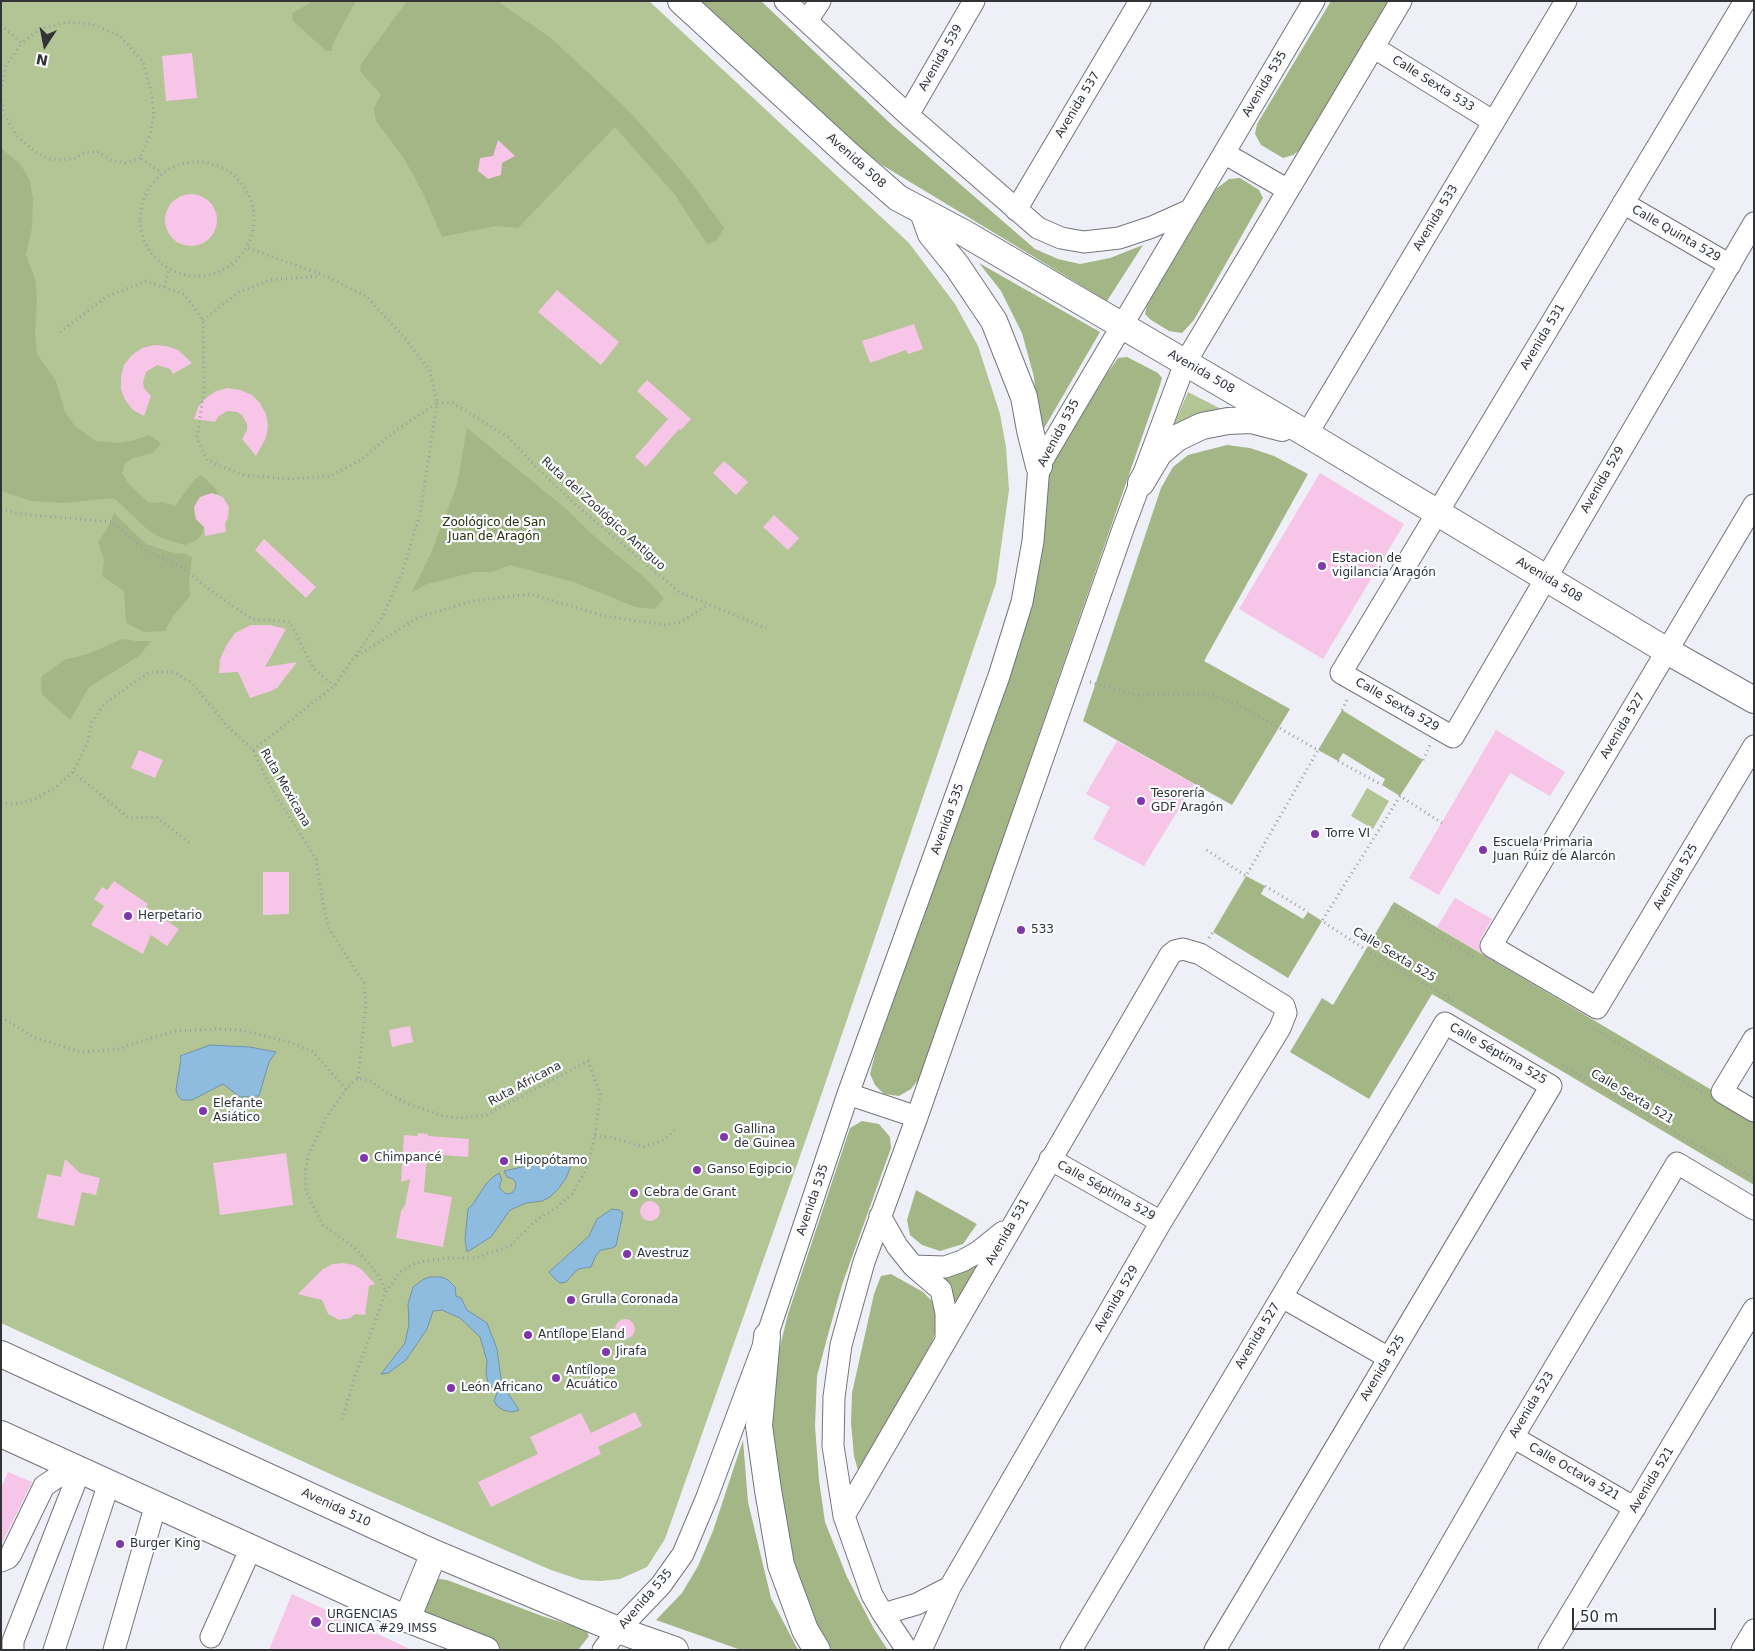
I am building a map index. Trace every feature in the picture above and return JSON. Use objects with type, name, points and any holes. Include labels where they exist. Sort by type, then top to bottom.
[{"type":"main road","name":"Avenida 508","points":[[681,1],[898,198],[1307,434],[1667,651],[1754,700]]},
{"type":"main road","points":[[924,212],[931,234],[957,266],[994,321],[1024,396],[1039,466]]},
{"type":"main road","points":[[1141,483],[1159,454],[1177,438],[1202,426],[1228,421],[1251,420],[1307,434]]},
{"type":"main road","points":[[767,1336],[759,1426],[768,1490],[781,1565],[805,1630],[817,1650]]},
{"type":"main road","name":"Avenida 510","points":[[1,1354],[434,1553],[611,1640],[675,1650]]},
{"type":"main road","points":[[1,1434],[407,1619],[486,1650]]},
{"type":"main road","points":[[407,1619],[434,1553]]},
{"type":"street","points":[[785,1],[908,115],[1038,228],[1061,238],[1084,242],[1119,238],[1152,227],[1190,210]]},
{"type":"street","points":[[808,21],[820,1]]},
{"type":"street","name":"Avenida 539","points":[[908,115],[974,1]]},
{"type":"street","name":"Avenida 537","points":[[1016,210],[1140,1]]},
{"type":"street","name":"Avenida 535","points":[[611,1640],[661,1585],[683,1554],[707,1497],[767,1336],[848,1094],[999,676],[1022,602],[1033,541],[1039,466],[1314,1]]},
{"type":"street","points":[[907,1650],[872,1594],[844,1516],[834,1446],[834,1397],[841,1345],[864,1262],[917,1117],[1072,675],[1185,363],[1400,1]]},
{"type":"street","name":"Avenida 533","points":[[1307,434],[1566,1]]},
{"type":"street","name":"Avenida 531","points":[[1341,673],[1744,1]]},
{"type":"street","name":"Calle Sexta 533","points":[[1373,47],[1494,122]]},
{"type":"street","points":[[1224,153],[1288,190]]},
{"type":"street","name":"Calle Quinta 529","points":[[1623,203],[1730,265]]},
{"type":"street","name":"Avenida 529","points":[[1453,737],[1754,223]]},
{"type":"street","name":"Avenida 527","points":[[1486,954],[1754,506]]},
{"type":"street","name":"Calle Sexta 529","points":[[1341,673],[1453,737]]},
{"type":"street","name":"Avenida 525","points":[[1592,1016],[1754,746]]},
{"type":"street","name":"Avenida 529","points":[[921,1650],[950,1587],[1161,1222],[1280,1028],[1286,1013],[1284,1006],[1276,999],[1200,954],[1183,949],[1175,951]]},
{"type":"street","name":"Avenida 531","points":[[844,1516],[1012,1224],[1170,955],[1175,951]]},
{"type":"street","points":[[1486,954],[1592,1016]]},
{"type":"street","name":"Avenida 527","points":[[1071,1650],[1445,1023]]},
{"type":"street","name":"Calle Séptima 525","points":[[1445,1023],[1551,1086]]},
{"type":"street","points":[[1754,1039],[1715,1094],[1754,1111]]},
{"type":"street","name":"Avenida 525","points":[[1215,1650],[1551,1086]]},
{"type":"street","points":[[848,1094],[917,1117]]},
{"type":"street","name":"Calle Séptima 529","points":[[1050,1160],[1161,1222]]},
{"type":"street","name":"Avenida 523","points":[[1390,1650],[1513,1437],[1677,1162],[1754,1209]]},
{"type":"street","points":[[880,1216],[897,1246],[913,1266],[941,1290],[946,1312],[946,1339]]},
{"type":"street","points":[[913,1266],[945,1267],[962,1261],[978,1252],[1012,1224]]},
{"type":"street","points":[[1282,1297],[1389,1358]]},
{"type":"street","name":"Avenida 521","points":[[1549,1650],[1754,1309]]},
{"type":"street","name":"Calle Octava 521","points":[[1513,1437],[1635,1508]]},
{"type":"street","points":[[1,1561],[8,1558],[11,1554],[44,1486],[77,1468]]},
{"type":"street","points":[[13,1650],[13,1641],[77,1468]]},
{"type":"street","points":[[54,1650],[109,1483]]},
{"type":"street","points":[[114,1650],[156,1504]]},
{"type":"street","points":[[211,1637],[251,1548]]},
{"type":"street","points":[[883,1614],[917,1604],[950,1587]]},
{"type":"street","points":[[1742,1650],[1754,1630]]},
{"type":"path","points":[[68,22],[92,24],[120,36],[143,62],[151,92],[154,114],[150,135],[140,158],[125,163],[111,160],[100,152],[86,152],[76,158],[63,160],[49,159],[34,152],[16,135],[4,114],[1,93],[6,66],[22,43],[40,29],[68,22]]},
{"type":"path","points":[[1,25],[22,43]]},
{"type":"path","points":[[140,158],[162,173]]},
{"type":"path","points":[[210,163],[233,173],[249,192],[255,210],[254,232],[248,248],[233,264],[213,274],[190,276],[169,268],[152,254],[141,234],[140,211],[146,190],[162,173],[181,164],[210,163]]},
{"type":"path","points":[[248,248],[323,275],[366,296],[405,338],[430,371],[437,403],[420,514],[402,572],[383,616],[334,686],[253,750]]},
{"type":"path","points":[[164,287],[169,268]]},
{"type":"path","points":[[203,320],[239,292],[270,280],[323,275]]},
{"type":"path","points":[[60,332],[106,297],[146,281],[184,294],[203,320],[204,390],[197,439],[207,460],[243,475],[291,480],[331,476],[362,459],[395,431],[437,403]]},
{"type":"path","name":"Ruta del Zoológico Antiguo","points":[[437,403],[454,403],[508,437],[538,470],[576,505],[679,592],[766,628]]},
{"type":"path","points":[[1,509],[20,514],[113,522],[147,551],[180,566],[214,593],[252,619],[290,622],[314,668],[334,686]]},
{"type":"path","points":[[354,658],[417,618],[472,601],[530,594],[604,616],[666,624],[681,622],[708,604]]},
{"type":"path","name":"Ruta Mexicana","points":[[1,803],[17,804],[34,799],[56,787],[73,772],[87,744],[92,722],[105,703],[150,672],[174,672],[192,683],[228,727],[253,750],[270,786],[316,860],[329,929],[364,983],[366,1004],[358,1078]]},
{"type":"path","points":[[1072,675],[1141,696],[1205,694],[1237,704],[1318,750],[1246,876],[1205,849]]},
{"type":"path","points":[[1338,761],[1382,785]]},
{"type":"path","points":[[73,772],[129,818],[156,817],[191,844]]},
{"type":"path","name":"Calle Sexta 525","points":[[1442,823],[1400,796],[1322,921],[1366,950],[1457,1003]]},
{"type":"path","points":[[1265,886],[1308,912]]},
{"type":"path","points":[[1391,907],[1486,954]]},
{"type":"path","points":[[1592,1016],[1715,1094]]},
{"type":"path","points":[[1,1017],[35,1038],[81,1052],[119,1049],[142,1040],[176,1031],[240,1030],[289,1042],[313,1052],[346,1090]]},
{"type":"path","name":"Ruta Africana","points":[[342,1420],[355,1376],[386,1292],[400,1272],[415,1263],[446,1258],[476,1258],[510,1246],[536,1221],[572,1194],[586,1170],[594,1136],[600,1094],[588,1061],[486,1115],[460,1118],[443,1116],[408,1104],[384,1091],[370,1080],[358,1078]]},
{"type":"path","name":"Calle Sexta 521","points":[[1564,1065],[1692,1143],[1754,1178]]},
{"type":"path","points":[[358,1078],[346,1090],[326,1118],[309,1154],[305,1172],[306,1190],[324,1225],[355,1248],[377,1273],[386,1292]]},
{"type":"path","points":[[594,1136],[613,1138],[643,1147],[664,1140],[676,1129]]},
{"type":"green space","name":"Zoológico de San Juan de Aragón","points":[[1,1],[649,1],[909,243],[955,304],[978,346],[1000,414],[1006,447],[1009,490],[996,583],[812,1122],[665,1539],[647,1567],[620,1579],[601,1581],[581,1580],[551,1570],[339,1478],[1,1323]]},
{"type":"green space","points":[[314,1],[356,1],[333,43],[332,51],[326,51],[293,21],[292,13]]},
{"type":"green space","points":[[407,1],[497,1],[551,38],[628,110],[687,177],[724,228],[716,241],[707,244],[675,195],[615,127],[518,228],[496,226],[442,237],[423,193],[405,160],[376,121],[374,108],[381,95],[360,71],[361,64]]},
{"type":"green space","points":[[700,1],[761,1],[893,126],[1035,249],[1058,259],[1080,264],[1110,258],[1143,245],[1107,301],[882,165],[853,142]]},
{"type":"green space","points":[[1331,1],[1388,1],[1304,147],[1293,155],[1283,158],[1261,145],[1255,134],[1257,124]]},
{"type":"green space","points":[[1,148],[20,164],[30,180],[33,200],[32,228],[26,255],[35,279],[37,354],[56,381],[65,412],[75,426],[96,441],[118,443],[149,435],[161,443],[153,453],[133,458],[124,465],[122,473],[128,483],[149,503],[163,502],[175,506],[194,480],[201,475],[215,488],[218,494],[206,494],[196,502],[194,513],[196,519],[204,527],[197,540],[191,543],[185,545],[161,538],[148,530],[114,498],[63,503],[32,501],[1,491]]},
{"type":"green space","points":[[1240,178],[1259,190],[1263,198],[1194,320],[1182,333],[1169,331],[1145,314],[1147,305],[1216,189],[1229,179]]},
{"type":"green space","points":[[979,263],[1100,332],[1039,437],[1034,377],[1022,333],[1001,291]]},
{"type":"green space","points":[[1127,357],[1158,373],[1162,378],[1160,385],[920,1078],[911,1089],[899,1096],[884,1094],[875,1085],[870,1074],[876,1050],[1022,635],[1046,470],[1118,358]]},
{"type":"green space","points":[[1188,392],[1221,409],[1172,429]]},
{"type":"green space","points":[[467,428],[565,508],[595,537],[643,576],[664,598],[655,609],[635,607],[574,582],[510,565],[492,572],[475,572],[427,584],[412,592],[431,553],[457,485]]},
{"type":"green space","points":[[1227,445],[1250,448],[1274,456],[1308,474],[1204,661],[1290,709],[1232,805],[1083,721],[1161,488],[1173,467],[1188,455]]},
{"type":"green space","points":[[114,513],[146,544],[192,557],[189,581],[190,596],[174,615],[165,631],[144,632],[126,623],[124,591],[102,576],[104,560],[98,542],[107,529]]},
{"type":"green space","points":[[122,639],[151,641],[139,656],[89,687],[70,720],[42,694],[41,677],[64,660],[88,654]]},
{"type":"green space","points":[[1342,710],[1423,760],[1400,796],[1382,785],[1385,779],[1343,753],[1338,761],[1318,750]]},
{"type":"green space","points":[[1367,788],[1389,801],[1373,829],[1351,816]]},
{"type":"green space","points":[[1246,876],[1265,886],[1261,894],[1303,919],[1308,912],[1322,921],[1288,978],[1213,932]]},
{"type":"green space","points":[[1394,902],[1754,1115],[1754,1185],[1432,994],[1369,1099],[1290,1052],[1322,998],[1333,1005]]},
{"type":"green space","points":[[862,1121],[879,1124],[890,1137],[891,1148],[842,1285],[829,1331],[817,1376],[815,1426],[819,1480],[825,1522],[847,1577],[874,1629],[888,1650],[832,1650],[805,1602],[789,1549],[773,1462],[771,1415],[776,1363],[788,1314],[850,1128]]},
{"type":"green space","points":[[916,1190],[977,1224],[963,1244],[940,1251],[922,1245],[910,1235],[907,1220]]},
{"type":"green space","points":[[980,1263],[954,1312],[936,1274],[945,1276],[955,1275]]},
{"type":"green space","points":[[891,1274],[923,1292],[933,1302],[938,1323],[933,1340],[859,1474],[854,1456],[851,1423],[852,1393],[874,1294],[881,1276]]},
{"type":"green space","points":[[743,1440],[748,1502],[771,1598],[798,1650],[741,1650],[656,1620],[682,1593],[698,1566],[713,1531]]},
{"type":"green space","points":[[433,1578],[447,1580],[542,1616],[586,1630],[589,1636],[578,1650],[504,1650],[431,1623],[423,1607]]},
{"type":"water","points":[[210,1045],[250,1047],[276,1052],[269,1062],[259,1096],[240,1097],[223,1084],[192,1100],[182,1100],[178,1096],[176,1090],[180,1056]]},
{"type":"water","points":[[550,1159],[572,1163],[566,1178],[559,1188],[550,1197],[542,1201],[526,1203],[510,1210],[491,1237],[467,1252],[465,1239],[468,1209],[486,1184],[499,1173],[502,1180],[500,1189],[506,1194],[512,1193],[516,1183],[513,1179],[507,1177],[504,1171],[531,1165],[539,1160]]},
{"type":"water","points":[[612,1209],[623,1213],[616,1246],[601,1250],[596,1255],[591,1267],[578,1269],[566,1282],[560,1283],[549,1272],[589,1236],[597,1219]]},
{"type":"water","points":[[430,1277],[442,1277],[448,1280],[455,1287],[456,1296],[461,1298],[467,1310],[487,1323],[497,1349],[501,1379],[519,1410],[512,1412],[497,1406],[494,1401],[497,1393],[488,1382],[486,1374],[487,1361],[480,1337],[460,1318],[442,1310],[433,1311],[427,1329],[406,1360],[388,1373],[381,1374],[405,1343],[409,1324],[408,1304],[413,1287]]},
{"type":"building","points":[[192,53],[197,98],[166,101],[162,56]]},
{"type":"building","points":[[498,140],[515,156],[502,163],[501,175],[488,179],[478,171],[480,158],[493,156]]},
{"type":"building","points":[[186,194],[196,194],[206,198],[213,205],[217,220],[213,235],[206,242],[196,246],[186,246],[176,242],[169,235],[165,225],[165,215],[169,205],[176,198]]},
{"type":"building","points":[[557,290],[619,342],[601,365],[538,312]]},
{"type":"building","points":[[914,324],[923,349],[908,354],[906,350],[870,363],[862,341]]},
{"type":"building","points":[[154,345],[178,350],[192,363],[173,374],[170,369],[157,365],[146,372],[143,382],[144,388],[151,396],[144,416],[133,410],[125,400],[121,389],[121,376],[124,365],[132,355],[142,348]]},
{"type":"building","points":[[647,380],[691,419],[681,430],[679,429],[646,467],[635,457],[668,419],[637,391]]},
{"type":"building","points":[[228,388],[252,395],[260,403],[266,414],[268,426],[266,438],[256,456],[242,439],[247,430],[247,424],[242,415],[237,412],[227,411],[218,417],[215,422],[194,419],[198,407],[206,398],[216,391]]},
{"type":"building","points":[[724,461],[748,482],[736,495],[713,473]]},
{"type":"building","name":"Estacion de vigilancia Aragón","points":[[1320,473],[1404,524],[1323,659],[1239,609]]},
{"type":"building","points":[[212,493],[223,497],[229,507],[228,518],[225,523],[226,532],[205,536],[204,527],[196,519],[194,507],[200,497]]},
{"type":"building","points":[[774,515],[799,538],[788,550],[763,527]]},
{"type":"building","points":[[264,539],[316,587],[306,598],[255,550]]},
{"type":"building","points":[[251,625],[270,625],[286,629],[265,667],[297,662],[277,688],[250,698],[238,672],[219,673],[220,659],[226,646],[235,633]]},
{"type":"building","points":[[1496,730],[1565,772],[1550,796],[1510,773],[1439,895],[1409,878]]},
{"type":"building","name":"Tesorería GDF Aragón","points":[[1117,741],[1194,784],[1144,866],[1093,839],[1110,807],[1086,794]]},
{"type":"building","points":[[139,750],[163,760],[155,778],[131,768]]},
{"type":"building","points":[[263,872],[289,872],[289,914],[263,915]]},
{"type":"building","name":"Herpetario","points":[[114,881],[148,904],[146,907],[179,929],[167,946],[151,935],[143,954],[91,925],[104,906],[94,899],[102,887],[107,890]]},
{"type":"building","points":[[1455,898],[1492,919],[1480,940],[1481,953],[1437,927]]},
{"type":"building","points":[[410,1026],[413,1042],[392,1047],[389,1030]]},
{"type":"building","points":[[418,1133],[428,1134],[428,1136],[469,1139],[468,1157],[427,1154],[424,1192],[452,1197],[443,1247],[396,1238],[410,1179],[401,1182],[404,1135],[417,1136]]},
{"type":"building","points":[[286,1153],[293,1205],[220,1215],[213,1163]]},
{"type":"building","points":[[65,1159],[80,1173],[100,1178],[96,1195],[82,1192],[74,1226],[37,1218],[47,1174],[61,1177]]},
{"type":"building","points":[[650,1201],[657,1204],[660,1211],[657,1218],[650,1221],[643,1218],[640,1211],[643,1204]]},
{"type":"building","points":[[333,1264],[354,1265],[362,1270],[375,1284],[369,1286],[365,1315],[355,1314],[350,1318],[339,1320],[328,1314],[322,1300],[298,1294],[323,1269]]},
{"type":"building","points":[[625,1319],[632,1322],[635,1329],[632,1336],[625,1339],[618,1336],[615,1329],[618,1322]]},
{"type":"building","points":[[635,1412],[642,1426],[598,1447],[601,1454],[491,1507],[478,1482],[538,1454],[530,1437],[581,1413],[591,1433]]},
{"type":"building","points":[[8,1472],[32,1482],[1,1545],[1,1488]]},
{"type":"building","name":"URGENCIAS CLINICA #29 IMSS","points":[[292,1594],[412,1650],[269,1650]]},
{"type":"place","name":"Estacion de vigilancia Aragón","points":[[1322,566]]},
{"type":"place","name":"Tesorería GDF Aragón","points":[[1141,801]]},
{"type":"place","name":"Torre VI","points":[[1315,834]]},
{"type":"place","name":"Escuela Primaria Juan Ruiz de Alarcón","points":[[1483,850]]},
{"type":"place","name":"Herpetario","points":[[128,916]]},
{"type":"place","name":"533","points":[[1021,930]]},
{"type":"place","name":"Elefante Asiático","points":[[203,1111]]},
{"type":"place","name":"Gallina de Guinea","points":[[724,1137]]},
{"type":"place","name":"Chimpancé","points":[[364,1158]]},
{"type":"place","name":"Hipopótamo","points":[[504,1161]]},
{"type":"place","name":"Ganso Egipcio","points":[[697,1170]]},
{"type":"place","name":"Cebra de Grant","points":[[634,1193]]},
{"type":"place","name":"Avestruz","points":[[627,1254]]},
{"type":"place","name":"Grulla Coronada","points":[[571,1300]]},
{"type":"place","name":"Antílope Eland","points":[[528,1335]]},
{"type":"place","name":"Jirafa","points":[[606,1352]]},
{"type":"place","name":"Antílope Acuático","points":[[556,1378]]},
{"type":"place","name":"León Africano","points":[[451,1388]]},
{"type":"place","name":"Burger King","points":[[120,1544]]},
{"type":"place","name":"URGENCIAS CLINICA #29 IMSS","points":[[316,1622]]}]
